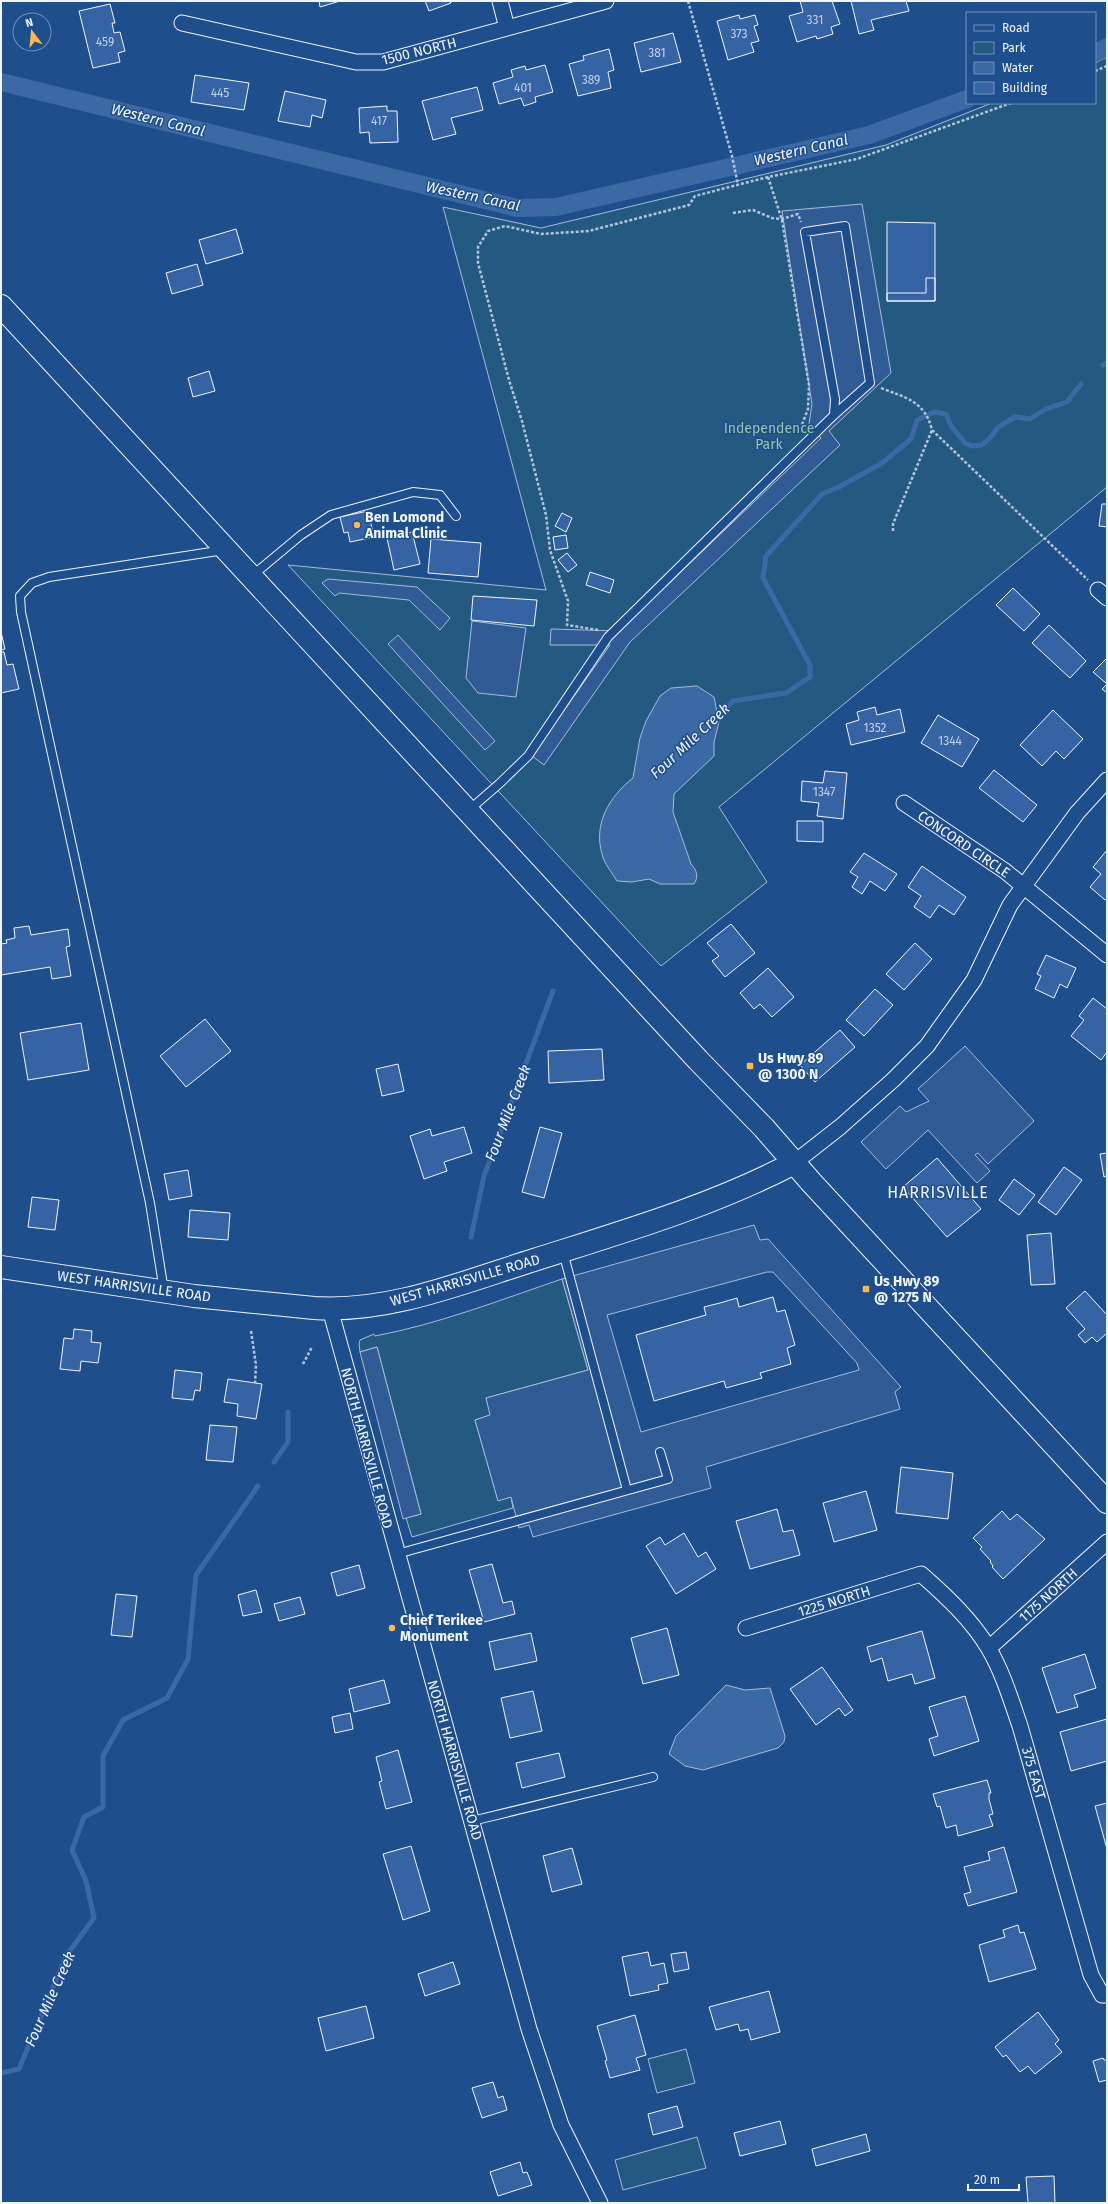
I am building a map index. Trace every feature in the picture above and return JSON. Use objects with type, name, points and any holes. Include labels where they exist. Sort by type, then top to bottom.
[{"type":"main road","points":[[1,306],[469,810],[1107,1502]]},
{"type":"main road","name":"WEST HARRISVILLE ROAD","points":[[1,1267],[194,1296],[330,1309],[380,1304],[441,1289],[663,1218],[752,1185],[794,1163]]},
{"type":"street","points":[[500,1],[507,28]]},
{"type":"street","name":"1500 NORTH","points":[[182,23],[356,62],[383,62],[606,1]]},
{"type":"street","points":[[794,1163],[840,1127],[893,1080],[927,1046],[974,980],[1010,905],[1077,813],[1107,780]]},
{"type":"street","name":"CONCORD CIRCLE","points":[[904,803],[1024,886],[1107,955]]},
{"type":"street","name":"NORTH HARRISVILLE ROAD","points":[[330,1309],[529,2029],[561,2125],[598,2203]]},
{"type":"street","name":"1175 NORTH","points":[[989,1648],[1107,1542]]},
{"type":"street","name":"375 EAST","points":[[921,1574],[958,1608],[989,1648],[1007,1686],[1020,1726],[1091,1976],[1105,1995]]},
{"type":"street","name":"1225 NORTH","points":[[746,1628],[921,1574]]},
{"type":"lane","points":[[469,810],[500,784],[528,756],[608,637],[834,415],[870,383],[846,226],[804,232],[835,399],[834,415]]},
{"type":"lane","points":[[252,577],[301,535],[331,515],[413,492],[440,495],[456,516]]},
{"type":"lane","points":[[164,1291],[150,1203],[21,612],[20,596],[32,583],[49,576],[227,550]]},
{"type":"lane","points":[[562,1251],[628,1490]]},
{"type":"lane","points":[[397,1554],[668,1479],[660,1452]]},
{"type":"lane","points":[[472,1821],[652,1777]]},
{"type":"path","points":[[688,1],[732,156],[738,185]]},
{"type":"path","points":[[1096,71],[1107,66]]},
{"type":"path","points":[[604,624],[598,630],[567,625],[568,601],[550,550],[546,515],[524,429],[483,289],[478,263],[478,247],[488,231],[505,226],[541,234],[589,231],[689,205],[695,196],[768,177],[857,159],[1007,104]]},
{"type":"path","points":[[768,177],[782,219],[809,385],[808,409],[799,433]]},
{"type":"path","points":[[733,213],[753,210],[772,218],[782,219],[798,214],[804,232]]},
{"type":"path","points":[[870,383],[914,401],[922,408],[930,421],[932,430],[1074,567]]},
{"type":"path","points":[[893,531],[893,524],[932,430]]},
{"type":"path","points":[[251,1331],[256,1365],[255,1383]]},
{"type":"path","points":[[303,1364],[312,1347]]},
{"type":"green space","name":"Independence Park","points":[[1107,57],[1107,487],[719,807],[767,882],[661,966],[288,565],[546,590],[443,207],[541,228],[886,145],[989,104],[1096,104],[1096,62]]},
{"type":"green space","points":[[562,1279],[588,1370],[486,1398],[491,1415],[475,1420],[498,1500],[511,1497],[513,1508],[412,1537],[406,1518],[421,1514],[377,1347],[360,1352],[360,1340],[374,1334],[375,1336],[399,1331],[446,1318]]},
{"type":"green space","points":[[686,2049],[695,2083],[657,2093],[648,2059]]},
{"type":"green space","points":[[697,2137],[706,2168],[623,2190],[615,2160]]},
{"type":"shaded area","points":[[862,204],[891,373],[829,431],[840,445],[630,642],[544,765],[532,756],[610,645],[550,645],[551,629],[619,631],[821,438],[809,424],[812,404],[782,211]]},
{"type":"shaded area","points":[[328,579],[417,587],[450,618],[440,630],[409,600],[339,593],[335,596],[322,583]]},
{"type":"shaded area","points":[[472,621],[526,628],[516,697],[478,693],[466,678]]},
{"type":"shaded area","points":[[398,635],[495,741],[485,750],[388,644]]},
{"type":"shaded area","points":[[965,1046],[1034,1121],[988,1164],[978,1153],[975,1155],[990,1171],[977,1183],[928,1130],[886,1169],[861,1142],[900,1106],[906,1112],[929,1101],[918,1089]]},
{"type":"shaded area","points":[[754,1225],[760,1240],[768,1239],[901,1387],[895,1392],[900,1409],[706,1467],[711,1488],[533,1537],[529,1525],[519,1528],[511,1497],[498,1501],[475,1420],[490,1415],[486,1398],[588,1370],[562,1279]],"holes":[[[767,1272],[773,1272],[857,1363],[859,1370],[641,1432],[607,1315]]]},
{"type":"shaded area","points":[[377,1347],[421,1514],[403,1519],[360,1352]]},
{"type":"water","points":[[697,686],[714,697],[719,722],[714,742],[714,756],[674,794],[673,812],[691,864],[696,871],[696,881],[694,884],[660,884],[649,879],[632,882],[617,881],[604,861],[600,843],[602,821],[606,811],[617,793],[633,778],[640,738],[646,721],[660,696],[671,688]]},
{"type":"water","points":[[726,1685],[745,1690],[770,1688],[785,1736],[784,1742],[778,1748],[703,1770],[685,1766],[669,1754],[676,1736]]},
{"type":"building","points":[[319,1],[340,1],[320,7]]},
{"type":"building","points":[[425,1],[450,1],[451,3],[429,11]]},
{"type":"building","points":[[800,1],[832,1],[840,24],[831,27],[833,34],[817,39],[816,36],[797,42],[789,16],[803,12]]},
{"type":"building","points":[[851,1],[906,1],[909,11],[871,20],[874,30],[859,34]]},
{"type":"building","points":[[110,4],[115,23],[112,23],[114,33],[120,32],[125,51],[118,53],[120,62],[93,68],[79,11]]},
{"type":"building","points":[[739,15],[740,19],[755,15],[758,25],[754,26],[759,41],[751,43],[754,52],[728,60],[717,21]]},
{"type":"building","points":[[673,33],[681,62],[641,72],[634,43]]},
{"type":"building","points":[[609,49],[614,70],[608,72],[611,88],[578,96],[569,64],[584,60],[583,56]]},
{"type":"building","points":[[545,65],[553,92],[535,97],[536,102],[524,106],[521,98],[499,104],[493,83],[513,77],[511,70],[525,66],[526,70]]},
{"type":"building","points":[[195,75],[249,83],[244,110],[191,102]]},
{"type":"building","points":[[477,87],[483,110],[451,118],[456,134],[433,140],[422,101]]},
{"type":"building","points":[[285,91],[326,100],[322,118],[312,115],[310,127],[278,121]]},
{"type":"building","points":[[387,106],[387,111],[397,111],[398,142],[370,143],[369,132],[360,133],[359,108]]},
{"type":"building","points":[[887,222],[935,223],[935,301],[887,301]]},
{"type":"building","points":[[236,229],[243,253],[206,264],[199,240]]},
{"type":"building","points":[[197,264],[203,285],[172,294],[166,273]]},
{"type":"building","points":[[926,278],[935,278],[935,301],[887,301],[887,293],[926,293]]},
{"type":"building","points":[[209,371],[215,391],[193,397],[188,378]]},
{"type":"building","points":[[1102,504],[1107,504],[1107,527],[1099,526]]},
{"type":"building","name":"Ben Lomond Animal Clinic","points":[[368,511],[374,537],[350,542],[348,532],[344,533],[340,517]]},
{"type":"building","points":[[562,513],[572,518],[566,532],[555,526]]},
{"type":"building","points":[[412,532],[420,564],[394,570],[387,538]]},
{"type":"building","points":[[566,535],[568,548],[555,550],[553,537]]},
{"type":"building","points":[[431,539],[481,543],[478,577],[428,573]]},
{"type":"building","points":[[567,553],[577,565],[568,572],[558,560]]},
{"type":"building","points":[[590,572],[614,580],[610,593],[586,585]]},
{"type":"building","points":[[1013,588],[1040,614],[1024,631],[996,605]]},
{"type":"building","points":[[473,596],[537,600],[534,626],[471,620]]},
{"type":"building","points":[[1049,625],[1086,661],[1070,678],[1032,643]]},
{"type":"building","points":[[1,632],[5,649],[1,650]]},
{"type":"building","points":[[1,652],[4,652],[7,665],[13,664],[19,689],[1,693]]},
{"type":"building","points":[[1107,658],[1107,684],[1093,672]]},
{"type":"building","points":[[1107,684],[1107,693],[1102,689]]},
{"type":"building","points":[[875,707],[877,715],[900,709],[905,732],[851,745],[846,724],[859,720],[857,712]]},
{"type":"building","points":[[1053,710],[1083,739],[1064,759],[1056,751],[1042,766],[1020,745]]},
{"type":"building","points":[[938,715],[979,739],[962,767],[921,743]]},
{"type":"building","points":[[994,770],[1037,805],[1023,822],[979,788]]},
{"type":"building","points":[[825,771],[847,773],[843,819],[817,816],[819,803],[801,801],[802,781],[823,783]]},
{"type":"building","points":[[797,821],[823,821],[823,842],[797,841]]},
{"type":"building","points":[[1107,850],[1107,898],[1105,900],[1090,887],[1101,874],[1093,867]]},
{"type":"building","points":[[864,853],[897,874],[885,891],[870,881],[862,894],[852,887],[858,877],[850,872]]},
{"type":"building","points":[[922,866],[966,897],[954,915],[939,905],[930,918],[914,907],[921,896],[908,887]]},
{"type":"building","points":[[731,924],[755,953],[725,977],[712,961],[719,956],[707,943]]},
{"type":"building","points":[[29,926],[31,935],[68,929],[70,946],[66,947],[71,976],[52,979],[50,967],[1,975],[1,944],[7,943],[6,940],[15,938],[14,928]]},
{"type":"building","points":[[915,943],[932,959],[904,990],[886,974]]},
{"type":"building","points":[[1046,955],[1076,968],[1067,988],[1060,984],[1054,998],[1035,989],[1041,976],[1037,974]]},
{"type":"building","points":[[768,968],[794,997],[772,1017],[760,1004],[754,1009],[740,993]]},
{"type":"building","points":[[875,989],[893,1005],[864,1036],[846,1020]]},
{"type":"building","points":[[1093,998],[1107,1009],[1107,1052],[1101,1060],[1071,1036],[1084,1020],[1079,1016]]},
{"type":"building","points":[[205,1019],[231,1051],[186,1087],[160,1056]]},
{"type":"building","points":[[81,1023],[89,1070],[28,1080],[20,1033]]},
{"type":"building","points":[[840,1030],[855,1047],[815,1082],[800,1065]]},
{"type":"building","points":[[602,1049],[604,1080],[549,1083],[548,1051]]},
{"type":"building","points":[[398,1064],[404,1091],[382,1096],[376,1069]]},
{"type":"building","points":[[464,1127],[472,1153],[444,1162],[447,1171],[424,1179],[410,1136],[430,1129],[432,1136]]},
{"type":"building","points":[[540,1127],[562,1133],[544,1198],[522,1192]]},
{"type":"building","points":[[1107,1153],[1107,1176],[1104,1177],[1100,1154]]},
{"type":"building","points":[[937,1158],[981,1209],[947,1237],[903,1187]]},
{"type":"building","points":[[1064,1167],[1082,1180],[1056,1215],[1038,1202]]},
{"type":"building","points":[[188,1170],[192,1196],[169,1200],[164,1174]]},
{"type":"building","points":[[1014,1179],[1035,1195],[1019,1215],[999,1200]]},
{"type":"building","points":[[32,1197],[59,1200],[55,1230],[28,1227]]},
{"type":"building","points":[[190,1210],[230,1213],[228,1240],[188,1237]]},
{"type":"building","points":[[1051,1233],[1055,1284],[1031,1285],[1027,1235]]},
{"type":"building","points":[[1085,1291],[1107,1315],[1107,1333],[1097,1342],[1092,1337],[1085,1343],[1078,1335],[1085,1329],[1066,1308]]},
{"type":"building","points":[[773,1297],[777,1312],[785,1310],[795,1345],[787,1348],[791,1364],[760,1373],[762,1378],[726,1388],[724,1381],[654,1401],[636,1335],[706,1315],[704,1307],[737,1298],[739,1307]]},
{"type":"building","points":[[74,1329],[92,1331],[91,1342],[101,1343],[98,1363],[81,1361],[80,1371],[60,1369],[64,1338],[73,1339]]},
{"type":"building","points":[[175,1370],[202,1373],[200,1391],[195,1390],[193,1400],[172,1398]]},
{"type":"building","points":[[228,1379],[262,1384],[256,1419],[237,1416],[238,1404],[224,1402]]},
{"type":"building","points":[[210,1425],[237,1427],[233,1462],[206,1460]]},
{"type":"building","points":[[901,1467],[953,1473],[948,1519],[896,1513]]},
{"type":"building","points":[[866,1491],[877,1530],[834,1542],[823,1503]]},
{"type":"building","points":[[777,1509],[783,1532],[793,1530],[800,1555],[750,1569],[736,1521]]},
{"type":"building","points":[[1002,1511],[1010,1520],[1017,1514],[1045,1539],[1003,1579],[992,1567],[991,1561],[980,1549],[982,1547],[973,1538]]},
{"type":"building","points":[[684,1533],[698,1557],[706,1552],[716,1569],[676,1594],[646,1546],[660,1537],[665,1545]]},
{"type":"building","points":[[492,1564],[503,1603],[512,1601],[515,1614],[484,1622],[469,1570]]},
{"type":"building","points":[[359,1565],[365,1588],[337,1596],[331,1573]]},
{"type":"building","points":[[256,1590],[262,1612],[243,1616],[238,1595]]},
{"type":"building","points":[[116,1594],[137,1596],[132,1637],[111,1635]]},
{"type":"building","points":[[300,1597],[305,1614],[279,1621],[274,1604]]},
{"type":"building","points":[[667,1628],[679,1675],[643,1684],[631,1638]]},
{"type":"building","points":[[922,1631],[935,1678],[915,1684],[912,1674],[888,1681],[882,1658],[871,1662],[867,1647]]},
{"type":"building","points":[[531,1633],[537,1661],[495,1670],[489,1642]]},
{"type":"building","points":[[1085,1654],[1096,1688],[1074,1695],[1078,1707],[1057,1713],[1042,1668]]},
{"type":"building","points":[[822,1667],[853,1710],[845,1716],[839,1708],[816,1725],[790,1689]]},
{"type":"building","points":[[384,1680],[390,1703],[354,1712],[349,1689]]},
{"type":"building","points":[[533,1691],[542,1731],[510,1738],[501,1698]]},
{"type":"building","points":[[965,1696],[979,1741],[934,1756],[929,1739],[938,1736],[929,1707]]},
{"type":"building","points":[[350,1713],[353,1729],[335,1733],[332,1717]]},
{"type":"building","points":[[1107,1719],[1107,1761],[1071,1771],[1060,1732]]},
{"type":"building","points":[[398,1750],[412,1802],[386,1809],[379,1782],[382,1781],[376,1757]]},
{"type":"building","points":[[559,1753],[565,1777],[522,1788],[516,1763]]},
{"type":"building","points":[[987,1780],[991,1793],[989,1793],[989,1799],[993,1814],[989,1815],[993,1826],[958,1836],[956,1825],[946,1828],[940,1806],[937,1807],[933,1794]]},
{"type":"building","points":[[1107,1803],[1107,1849],[1095,1806]]},
{"type":"building","points":[[411,1846],[430,1911],[403,1920],[383,1854]]},
{"type":"building","points":[[1004,1847],[1017,1892],[968,1906],[964,1894],[971,1892],[964,1867],[990,1860],[988,1852]]},
{"type":"building","points":[[572,1848],[582,1884],[552,1892],[543,1856]]},
{"type":"building","points":[[1018,1925],[1020,1933],[1024,1932],[1036,1969],[989,1982],[979,1945],[1005,1937],[1003,1930]]},
{"type":"building","points":[[648,1952],[651,1966],[664,1963],[668,1983],[658,1985],[659,1990],[630,1996],[622,1957]]},
{"type":"building","points":[[686,1952],[689,1969],[674,1972],[671,1954]]},
{"type":"building","points":[[453,1962],[460,1984],[425,1996],[418,1974]]},
{"type":"building","points":[[769,1991],[780,2032],[751,2040],[748,2029],[740,2031],[738,2024],[716,2030],[709,2007]]},
{"type":"building","points":[[366,2006],[374,2038],[326,2051],[318,2018]]},
{"type":"building","points":[[1038,2012],[1059,2040],[1055,2044],[1062,2052],[1035,2074],[1028,2066],[1020,2072],[1006,2055],[1003,2057],[995,2047]]},
{"type":"building","points":[[635,2015],[646,2055],[636,2058],[640,2070],[610,2078],[605,2061],[607,2060],[597,2026]]},
{"type":"building","points":[[1103,2058],[1104,2060],[1107,2060],[1107,2080],[1099,2082],[1093,2061]]},
{"type":"building","points":[[493,2082],[498,2098],[503,2096],[507,2110],[482,2118],[472,2088]]},
{"type":"building","points":[[677,2106],[683,2127],[653,2135],[648,2114]]},
{"type":"building","points":[[780,2121],[786,2144],[740,2156],[734,2133]]},
{"type":"building","points":[[866,2134],[870,2151],[816,2166],[812,2149]]},
{"type":"building","points":[[520,2162],[523,2173],[527,2172],[532,2185],[498,2196],[490,2172]]},
{"type":"building","points":[[1054,2176],[1055,2203],[1028,2203],[1026,2177]]},
{"type":"waterway","name":"Western Canal","points":[[1096,52],[1107,47]]},
{"type":"waterway","name":"Western Canal","points":[[1,82],[517,208],[556,207],[869,135],[966,99]]},
{"type":"waterway","name":"Four Mile Creek","points":[[1103,365],[1107,363]]},
{"type":"waterway","name":"Four Mile Creek","points":[[713,721],[733,701],[786,693],[810,677],[810,665],[763,578],[766,556],[822,494],[839,487],[882,463],[911,439],[917,420],[934,412],[946,414],[951,426],[965,443],[972,446],[982,445],[991,437],[997,428],[1015,417],[1030,419],[1046,409],[1067,402],[1081,384]]},
{"type":"waterway","name":"Four Mile Creek","points":[[471,1237],[484,1176],[553,991]]},
{"type":"waterway","name":"Four Mile Creek","points":[[274,1462],[288,1442],[288,1412]]},
{"type":"waterway","name":"Four Mile Creek","points":[[1,2073],[19,2069],[66,1956],[94,1918],[86,1881],[72,1850],[84,1817],[103,1807],[103,1756],[123,1720],[167,1698],[188,1659],[196,1575],[258,1486]]},
{"type":"place","name":"Ben Lomond Animal Clinic","points":[[357,525]]},
{"type":"place","name":"Us Hwy 89 @ 1300 N","points":[[750,1066]]},
{"type":"place","name":"Us Hwy 89 @ 1275 N","points":[[866,1289]]},
{"type":"place","name":"Chief Terikee Monument","points":[[392,1628]]},
{"type":"district","name":"HARRISVILLE","points":[[938,1192]]}]
